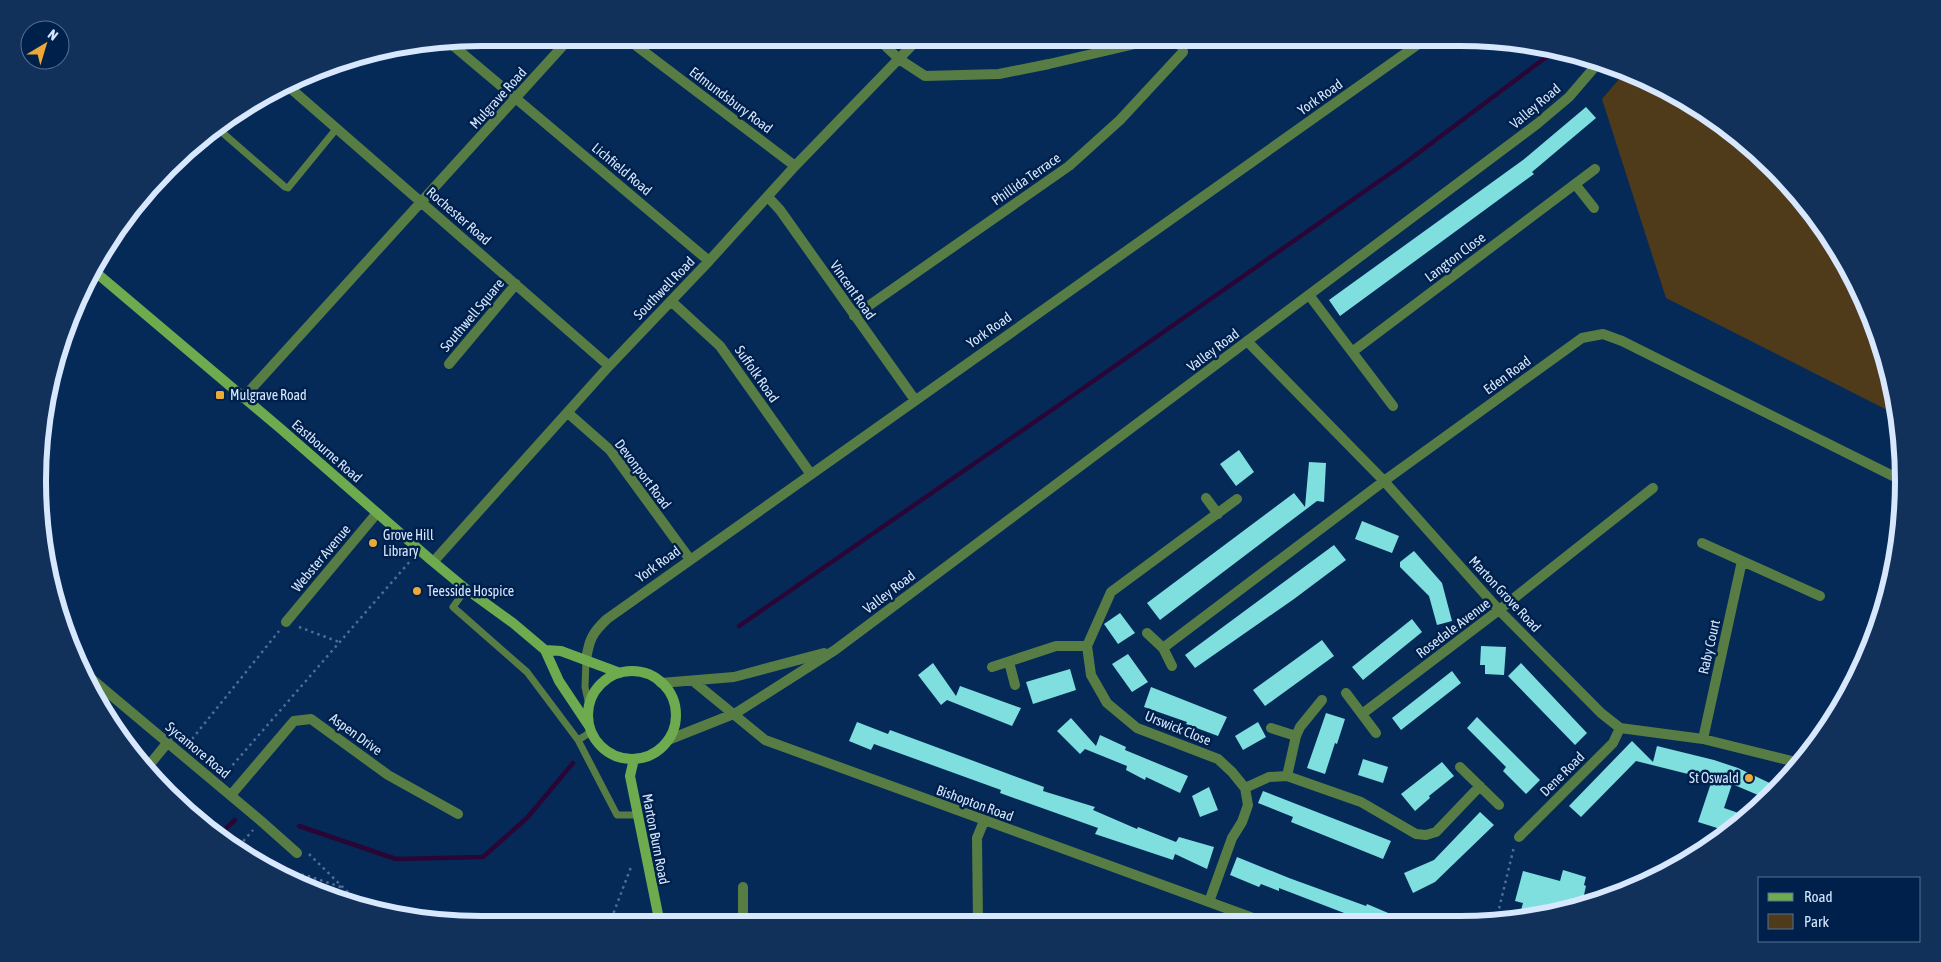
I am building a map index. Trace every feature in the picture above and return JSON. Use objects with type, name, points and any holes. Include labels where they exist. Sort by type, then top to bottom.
[{"type":"street","name":"Mulgrave Road","points":[[243,398],[563,46]]},
{"type":"street","name":"Edmundsbury Road","points":[[637,46],[795,166]]},
{"type":"street","points":[[885,46],[899,59],[925,76],[1000,74],[1127,46]]},
{"type":"street","name":"Southwell Road","points":[[433,561],[609,366],[709,261],[795,166],[911,46]]},
{"type":"street","name":"Phillida Terrace","points":[[854,316],[1069,166],[1120,120],[1183,52],[1182,46]]},
{"type":"street","name":"York Road","points":[[586,660],[588,645],[594,631],[607,618],[689,558],[1417,46]]},
{"type":"street","name":"Lichfield Road","points":[[455,47],[709,261]]},
{"type":"street","name":"Valley Road","points":[[668,740],[734,714],[835,650],[1537,124],[1569,97],[1594,67]]},
{"type":"street","name":"Rochester Road","points":[[292,90],[609,366]]},
{"type":"street","name":"Langton Close","points":[[1352,352],[1595,169]]},
{"type":"street","points":[[1575,184],[1594,208]]},
{"type":"street","name":"Vincent Road","points":[[768,197],[780,210],[915,400]]},
{"type":"street","name":"Eastbourne Road","points":[[99,274],[466,589],[513,623],[545,650]]},
{"type":"street","name":"Southwell Square","points":[[449,364],[516,284]]},
{"type":"street","points":[[1309,295],[1393,406]]},
{"type":"street","name":"Suffolk Road","points":[[671,300],[720,346],[810,474]]},
{"type":"street","name":"Eden Road","points":[[1163,648],[1384,481],[1582,338],[1603,334],[1622,341],[1895,476]]},
{"type":"street","name":"Marton Grove Road","points":[[1247,341],[1384,481],[1499,610],[1601,713],[1620,728]]},
{"type":"street","name":"Devonport Road","points":[[568,413],[610,450],[689,558]]},
{"type":"street","name":"Rosedale Avenue","points":[[1362,714],[1499,610],[1653,488]]},
{"type":"street","points":[[1206,498],[1218,514]]},
{"type":"street","points":[[992,667],[1056,646],[1087,646],[1112,592],[1237,499]]},
{"type":"street","name":"Webster Avenue","points":[[286,622],[377,513]]},
{"type":"street","points":[[1702,543],[1820,596]]},
{"type":"street","name":"Raby Court","points":[[1703,739],[1742,561]]},
{"type":"street","points":[[1147,633],[1163,648],[1172,666]]},
{"type":"street","name":"Urswick Close","points":[[1087,646],[1091,676],[1107,703],[1137,728],[1218,759],[1245,788]]},
{"type":"street","points":[[590,729],[589,705],[593,694],[609,678],[620,673],[642,673],[661,683],[669,693],[674,705],[673,729],[668,740],[659,750],[647,756],[634,759],[620,758],[598,744],[559,681],[545,650],[561,651],[620,673]]},
{"type":"street","name":"Valley Road","points":[[661,683],[734,677],[835,650]]},
{"type":"street","points":[[1009,662],[1015,685]]},
{"type":"street","name":"Bishopton Road","points":[[693,681],[765,740],[1248,916]]},
{"type":"street","name":"Sycamore Road","points":[[96,682],[231,795],[297,853]]},
{"type":"street","points":[[1346,693],[1376,733]]},
{"type":"street","points":[[1287,776],[1296,736],[1300,727],[1322,700]]},
{"type":"street","name":"Aspen Drive","points":[[231,795],[294,721],[311,719],[388,774],[458,814]]},
{"type":"street","points":[[1271,728],[1296,736]]},
{"type":"street","points":[[1620,728],[1703,739],[1793,761]]},
{"type":"street","name":"Dene Road","points":[[1519,837],[1613,743],[1620,728]]},
{"type":"street","points":[[150,764],[168,742]]},
{"type":"street","name":"Marton Burn Road","points":[[634,759],[630,776],[658,916]]},
{"type":"street","points":[[1460,767],[1499,805]]},
{"type":"street","points":[[1209,902],[1232,838],[1242,822],[1248,805],[1245,788],[1269,777],[1287,776],[1361,802],[1416,834],[1426,835],[1436,832],[1480,786]]},
{"type":"street","points":[[978,916],[977,838],[984,821]]},
{"type":"street","points":[[743,887],[743,916]]},
{"type":"lane","points":[[222,132],[288,188],[337,128]]},
{"type":"lane","points":[[466,589],[453,607],[527,672],[578,740],[617,815],[637,815]]},
{"type":"lane","points":[[586,660],[586,687],[589,705]]},
{"type":"lane","points":[[578,740],[590,729]]},
{"type":"path","points":[[216,784],[411,559],[433,561]]},
{"type":"path","points":[[181,753],[286,622],[340,642]]},
{"type":"path","points":[[241,843],[261,821]]},
{"type":"path","points":[[1498,914],[1512,850],[1519,837]]},
{"type":"path","points":[[297,853],[309,854],[352,896]]},
{"type":"path","points":[[612,916],[630,866]]},
{"type":"path","points":[[296,874],[305,875],[344,888]]},
{"type":"path","points":[[474,916],[497,916]]},
{"type":"green space","points":[[1621,77],[1652,91],[1677,104],[1725,136],[1747,154],[1787,194],[1821,239],[1850,289],[1872,341],[1880,368],[1889,411],[1666,298],[1602,99]]},
{"type":"building","points":[[1586,107],[1596,118],[1532,172],[1534,174],[1340,316],[1329,300],[1523,160]]},
{"type":"building","points":[[1239,450],[1254,472],[1236,486],[1220,464]]},
{"type":"building","points":[[1309,462],[1326,463],[1324,502],[1317,501],[1160,620],[1147,603],[1294,493],[1305,507]]},
{"type":"building","points":[[1362,521],[1399,536],[1392,553],[1355,539]]},
{"type":"building","points":[[1334,545],[1346,560],[1195,668],[1185,655]]},
{"type":"building","points":[[1414,551],[1442,583],[1452,621],[1437,625],[1429,596],[1400,567],[1400,562]]},
{"type":"building","points":[[1120,613],[1135,633],[1118,644],[1104,624]]},
{"type":"building","points":[[1412,619],[1422,632],[1363,680],[1352,667]]},
{"type":"building","points":[[1322,640],[1334,656],[1265,706],[1253,690]]},
{"type":"building","points":[[1481,646],[1506,647],[1504,675],[1485,674],[1485,665],[1480,665]]},
{"type":"building","points":[[1128,654],[1148,682],[1132,692],[1112,664]]},
{"type":"building","points":[[933,663],[956,696],[960,686],[1021,708],[1012,726],[947,700],[941,705],[918,675]]},
{"type":"building","points":[[1521,663],[1587,733],[1575,745],[1508,676]]},
{"type":"building","points":[[1070,669],[1076,690],[1033,704],[1026,682]]},
{"type":"building","points":[[1452,671],[1461,683],[1401,730],[1392,718]]},
{"type":"building","points":[[1151,687],[1227,717],[1218,736],[1186,724],[1187,722],[1144,707]]},
{"type":"building","points":[[1326,713],[1345,719],[1325,774],[1307,768]]},
{"type":"building","points":[[1477,717],[1540,780],[1526,794],[1503,771],[1506,767],[1467,728]]},
{"type":"building","points":[[1071,718],[1096,746],[1100,735],[1126,747],[1125,750],[1188,776],[1180,793],[1146,777],[1145,780],[1126,770],[1127,766],[1085,749],[1080,754],[1057,731]]},
{"type":"building","points":[[857,722],[888,734],[890,730],[1044,787],[1043,791],[1095,807],[1093,810],[1137,829],[1138,827],[1176,842],[1179,837],[1214,847],[1207,869],[1175,854],[1173,860],[1095,834],[1098,828],[1000,793],[1001,790],[874,744],[871,750],[849,741]]},
{"type":"building","points":[[1258,722],[1266,737],[1243,750],[1235,736]]},
{"type":"building","points":[[1632,741],[1653,762],[1657,746],[1714,760],[1738,768],[1771,784],[1759,796],[1732,784],[1724,808],[1740,814],[1721,829],[1698,822],[1712,780],[1636,761],[1581,817],[1569,806]]},
{"type":"building","points":[[1363,759],[1388,767],[1383,783],[1358,775]]},
{"type":"building","points":[[1442,762],[1454,776],[1429,796],[1430,798],[1415,811],[1401,794]]},
{"type":"building","points":[[1209,787],[1218,810],[1200,817],[1192,796]]},
{"type":"building","points":[[1263,791],[1391,841],[1383,859],[1291,822],[1293,817],[1258,803]]},
{"type":"building","points":[[1480,812],[1494,825],[1435,882],[1413,893],[1404,873],[1434,860]]},
{"type":"building","points":[[1237,857],[1289,878],[1366,906],[1367,904],[1395,916],[1352,916],[1279,888],[1279,891],[1261,884],[1259,887],[1230,875]]},
{"type":"building","points":[[1563,870],[1586,877],[1583,898],[1521,911],[1523,903],[1515,901],[1523,871],[1560,881]]},
{"type":"waterway","points":[[739,626],[1405,163],[1548,56]]},
{"type":"waterway","points":[[299,826],[396,859],[483,857],[527,818],[573,763]]},
{"type":"waterway","points":[[223,831],[235,820]]},
{"type":"place","name":"Mulgrave Road","points":[[220,395]]},
{"type":"place","name":"Grove Hill Library","points":[[373,543]]},
{"type":"place","name":"Teesside Hospice","points":[[417,591]]},
{"type":"place","name":"St Oswald","points":[[1749,778]]}]
